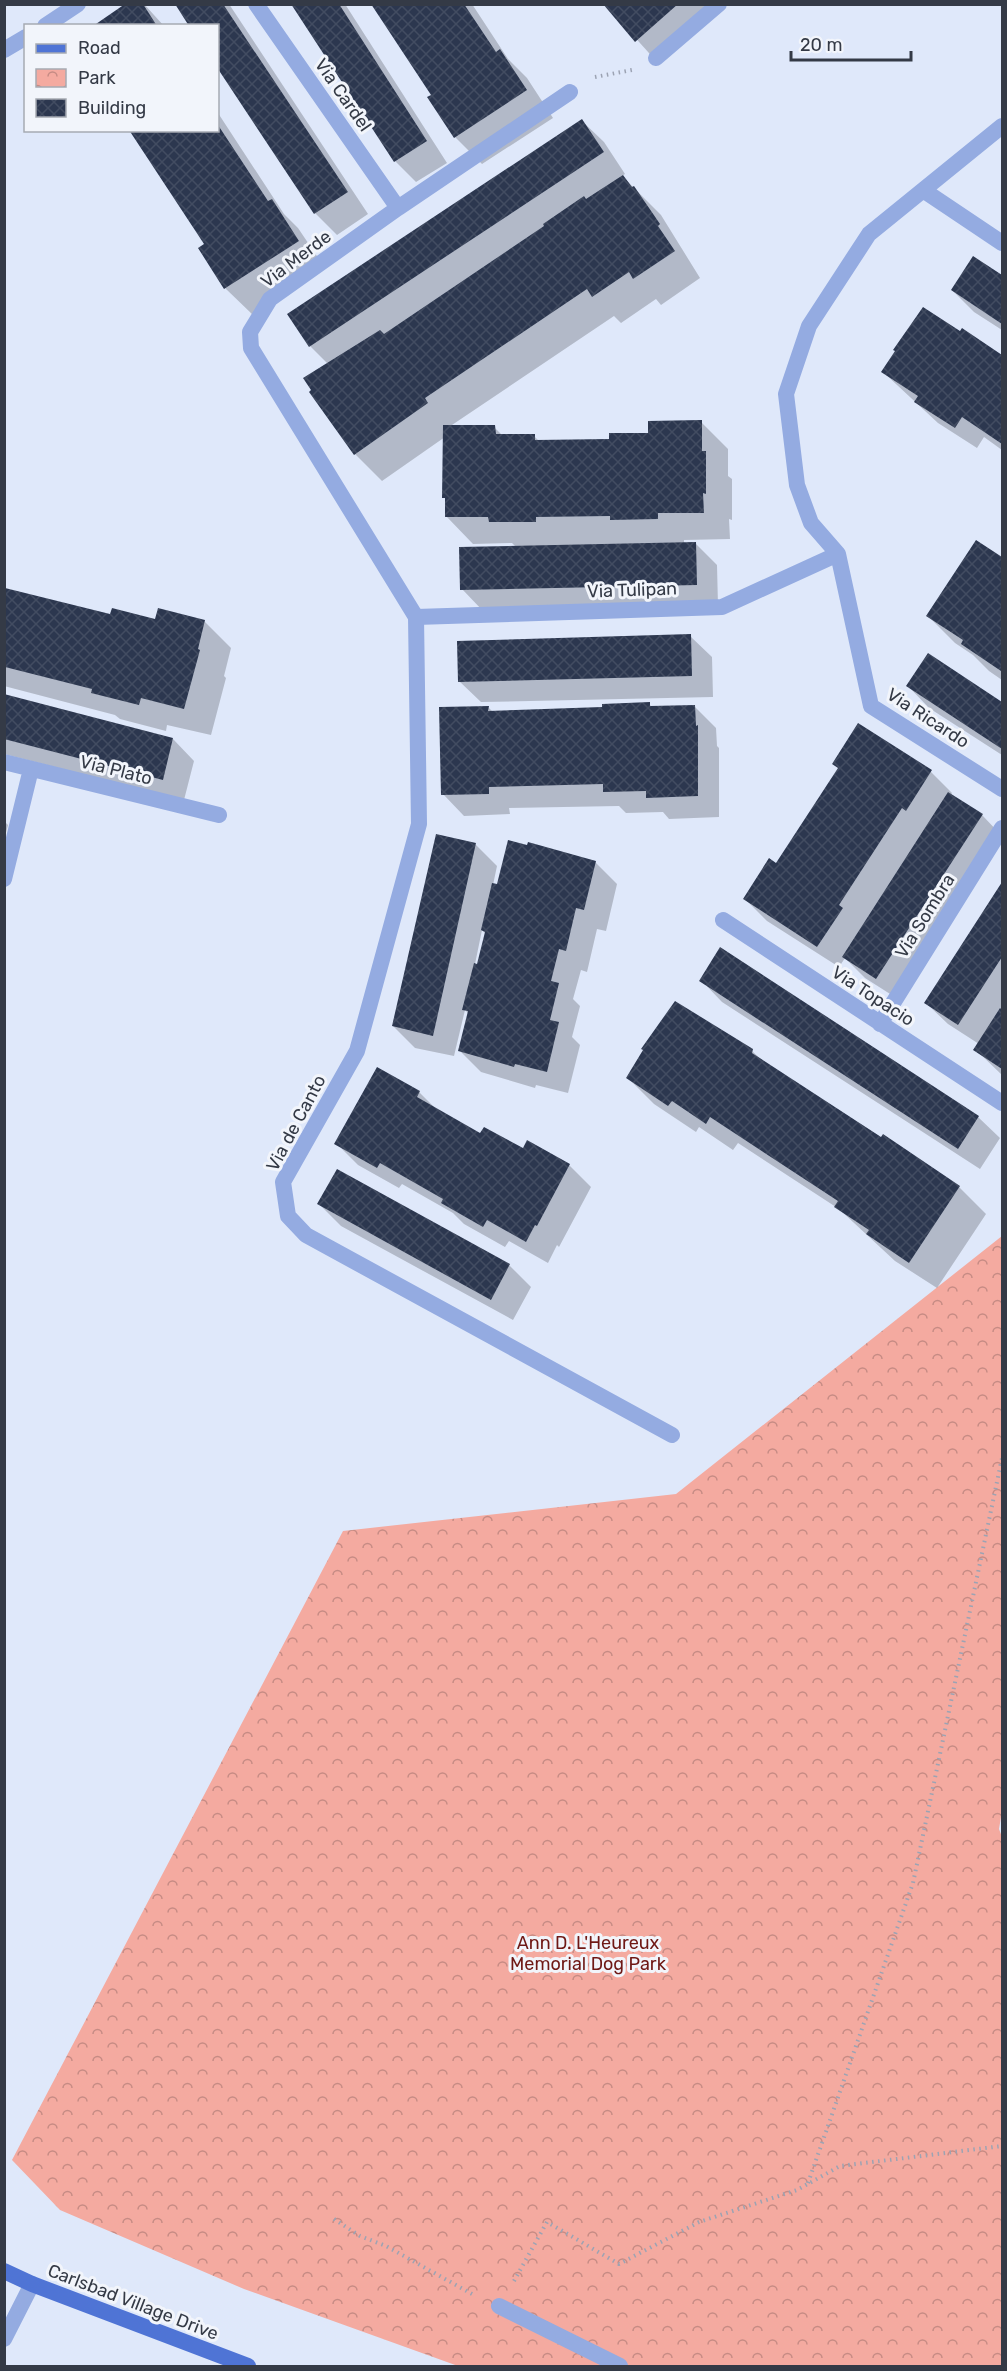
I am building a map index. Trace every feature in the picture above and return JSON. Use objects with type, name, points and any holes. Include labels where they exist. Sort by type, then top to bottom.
[{"type":"main road","name":"Carlsbad Village Drive","points":[[4,2271],[32,2284],[248,2367]]},
{"type":"street","points":[[48,24],[78,4]]},
{"type":"street","name":"Via Cardel","points":[[256,4],[398,208]]},
{"type":"street","points":[[656,58],[719,4]]},
{"type":"street","points":[[4,50],[24,38]]},
{"type":"street","name":"Via Merde","points":[[416,617],[251,348],[250,332],[270,299],[398,208],[570,92]]},
{"type":"street","points":[[838,554],[811,523],[797,485],[786,394],[809,326],[869,234],[1002,126]]},
{"type":"street","points":[[923,190],[1002,243]]},
{"type":"street","name":"Via Tulipan","points":[[416,617],[722,607],[838,554]]},
{"type":"street","name":"Via Ricardo","points":[[838,554],[871,706],[1002,789]]},
{"type":"street","name":"Via de Canto","points":[[416,617],[419,824],[357,1051],[283,1182],[288,1216],[306,1235],[672,1435]]},
{"type":"street","name":"Via Plato","points":[[4,762],[219,815]]},
{"type":"street","points":[[4,879],[31,769]]},
{"type":"street","name":"Via Sombra","points":[[880,1024],[1002,828]]},
{"type":"street","name":"Via Topacio","points":[[723,920],[1002,1103]]},
{"type":"street","points":[[4,2339],[32,2284]]},
{"type":"street","points":[[500,2306],[620,2367]]},
{"type":"path","points":[[570,92],[592,77],[642,68],[656,58]]},
{"type":"path","points":[[807,2184],[913,1883],[1002,1458]]},
{"type":"path","points":[[334,2219],[360,2236],[386,2246],[438,2276],[500,2306],[547,2222],[619,2264],[699,2222],[751,2206],[807,2184],[840,2166],[1002,2146]]},
{"type":"green space","name":"Ann D. L'Heureux Memorial Dog Park","points":[[1002,1236],[1002,1811],[999,1829],[1002,1837],[1002,2366],[458,2366],[244,2289],[60,2210],[12,2160],[343,1531],[676,1494]]},
{"type":"building","points":[[125,4],[143,4],[156,24],[96,24]]},
{"type":"building","points":[[175,4],[223,4],[348,192],[314,214],[219,71],[219,24],[188,24]]},
{"type":"building","points":[[291,4],[339,4],[427,141],[394,162]]},
{"type":"building","points":[[371,4],[464,4],[496,52],[500,49],[527,90],[454,138],[427,97],[431,95]]},
{"type":"building","points":[[603,4],[678,4],[635,42]]},
{"type":"building","points":[[582,119],[604,152],[309,347],[287,314]]},
{"type":"building","points":[[219,127],[268,201],[272,199],[299,241],[224,289],[198,248],[204,244],[130,132],[219,132]]},
{"type":"building","points":[[623,175],[632,187],[634,186],[660,224],[658,226],[675,251],[633,279],[629,272],[592,297],[587,289],[425,398],[428,403],[354,455],[309,392],[311,390],[303,378],[380,330],[384,334],[544,226],[543,224],[584,196],[586,199]]},
{"type":"building","points":[[973,256],[1002,275],[1002,324],[951,290]]},
{"type":"building","points":[[923,307],[960,331],[962,328],[1002,355],[1002,444],[962,417],[955,428],[914,402],[918,396],[881,372],[895,351],[893,350]]},
{"type":"building","points":[[702,420],[702,451],[706,451],[704,513],[658,513],[658,519],[610,520],[610,516],[536,517],[536,522],[489,522],[488,517],[445,517],[445,498],[442,498],[443,425],[495,425],[496,434],[535,434],[535,440],[609,439],[609,433],[648,433],[648,421]]},
{"type":"building","points":[[976,540],[1002,557],[1001,671],[961,644],[963,640],[926,616]]},
{"type":"building","points":[[696,542],[697,585],[460,590],[459,547]]},
{"type":"building","points":[[5,588],[110,614],[112,608],[155,619],[158,608],[205,620],[198,649],[200,650],[184,709],[141,698],[139,705],[91,693],[92,689],[5,667]]},
{"type":"building","points":[[691,634],[692,676],[458,682],[457,641]]},
{"type":"building","points":[[928,653],[1002,702],[1002,749],[906,686]]},
{"type":"building","points":[[4,694],[173,738],[163,780],[4,739]]},
{"type":"building","points":[[650,702],[650,706],[695,705],[696,726],[698,725],[698,796],[646,798],[646,791],[603,792],[603,784],[489,787],[489,794],[441,795],[439,707],[489,706],[488,711],[602,707],[602,704]]},
{"type":"building","points":[[858,723],[932,770],[906,811],[902,808],[839,905],[843,908],[817,947],[743,899],[769,858],[776,863],[838,768],[832,764]]},
{"type":"building","points":[[948,792],[983,814],[876,979],[842,957]]},
{"type":"building","points":[[436,834],[476,843],[433,1036],[392,1026]]},
{"type":"building","points":[[508,840],[527,845],[528,842],[596,861],[584,910],[576,908],[566,951],[559,949],[551,981],[559,983],[550,1020],[559,1022],[547,1072],[515,1064],[514,1067],[458,1051],[468,1011],[462,1010],[485,932],[481,930],[492,883],[497,884]]},
{"type":"building","points":[[1002,882],[1002,957],[958,1025],[924,1003]]},
{"type":"building","points":[[720,947],[979,1116],[958,1149],[699,981]]},
{"type":"building","points":[[675,1001],[753,1049],[752,1053],[881,1137],[883,1134],[960,1186],[909,1263],[866,1234],[869,1230],[834,1207],[838,1201],[710,1117],[706,1124],[672,1101],[668,1106],[626,1078],[643,1050],[641,1049]]},
{"type":"building","points":[[1000,1008],[1002,1010],[1002,1069],[973,1050]]},
{"type":"building","points":[[377,1067],[420,1091],[417,1097],[480,1133],[484,1127],[523,1148],[527,1140],[570,1164],[526,1242],[487,1220],[483,1227],[441,1203],[443,1199],[380,1163],[377,1168],[334,1144]]},
{"type":"building","points":[[337,1169],[510,1264],[491,1300],[317,1204]]}]
